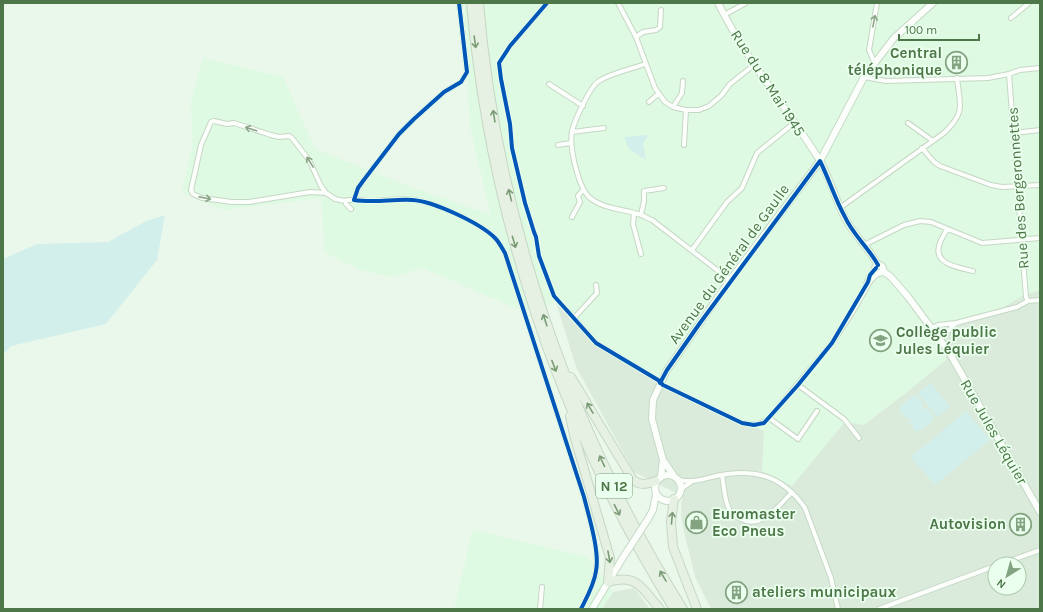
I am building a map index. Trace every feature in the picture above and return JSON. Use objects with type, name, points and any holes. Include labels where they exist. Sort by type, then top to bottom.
[{"type":"highway","name":"N 12","points":[[471,3],[481,86],[490,142],[502,200],[534,313],[566,398],[589,452],[618,512],[674,609]]},
{"type":"highway","name":"N 12","points":[[479,3],[488,83],[495,126],[508,188],[531,276],[559,356],[587,428],[648,551],[683,609]]},
{"type":"highway","points":[[559,356],[631,477],[639,484],[645,485],[659,479]]},
{"type":"highway","points":[[566,398],[574,435],[610,558],[608,582],[621,579],[632,580],[638,584],[660,609]]},
{"type":"highway","points":[[670,500],[673,547],[697,609]]},
{"type":"street","points":[[354,200],[358,188],[399,134],[429,104],[444,92],[461,82],[467,72],[459,3]]},
{"type":"street","points":[[510,46],[547,3]]},
{"type":"street","points":[[618,3],[636,37],[645,64],[658,94],[664,102],[673,107],[686,110],[699,110],[709,106],[721,96],[730,84],[754,65]]},
{"type":"street","name":"Rue du 8 Mai 1945","points":[[718,3],[754,65],[820,161],[844,217],[852,230],[873,256],[879,269]]},
{"type":"street","points":[[724,15],[746,3]]},
{"type":"street","points":[[874,62],[869,50],[877,3]]},
{"type":"street","name":"Avenue du Général de Gaulle","points":[[675,477],[663,460],[652,419],[653,400],[660,383],[684,345],[730,280],[820,161],[864,76],[874,62],[894,38],[933,3]]},
{"type":"street","points":[[1011,18],[1030,3]]},
{"type":"street","points":[[636,37],[643,32],[656,30],[660,27],[661,10]]},
{"type":"street","points":[[645,64],[599,81],[590,91],[572,132],[571,143],[583,190],[594,201],[640,215],[658,225],[730,280]]},
{"type":"street","points":[[864,76],[886,81],[988,78],[1009,74],[1020,70],[1040,68]]},
{"type":"street","name":"Rue des Bergeronnettes","points":[[1009,74],[1023,240],[1026,297],[1028,301]]},
{"type":"street","points":[[841,207],[933,141],[950,127],[960,114],[957,78]]},
{"type":"street","points":[[673,107],[682,93],[683,82]]},
{"type":"street","points":[[549,84],[583,106]]},
{"type":"street","points":[[649,102],[658,94]]},
{"type":"street","points":[[684,145],[686,110]]},
{"type":"street","points":[[326,193],[310,192],[288,194],[271,199],[243,202],[202,198],[193,194],[191,190],[201,145],[211,122],[214,121],[227,124],[234,123],[279,137],[289,136],[309,160],[321,186],[326,193],[335,199],[345,201],[348,199],[414,200],[434,205],[452,212],[486,230],[506,253],[584,498],[591,526],[596,553],[597,570],[593,585],[581,609]]},
{"type":"street","points":[[908,123],[933,141]]},
{"type":"street","points":[[692,250],[728,202],[742,188],[757,154],[794,124]]},
{"type":"street","points":[[572,132],[604,128]]},
{"type":"street","points":[[1014,133],[1040,130]]},
{"type":"street","points":[[558,145],[571,143]]},
{"type":"street","points":[[922,148],[934,162],[940,166],[991,185],[1002,187],[1040,185]]},
{"type":"street","points":[[640,215],[644,201],[644,191],[664,188]]},
{"type":"street","points":[[572,217],[580,202],[578,196],[583,190]]},
{"type":"street","points":[[345,201],[351,210]]},
{"type":"street","points":[[634,213],[633,224],[641,254]]},
{"type":"street","points":[[864,245],[889,232],[920,221],[930,222],[982,242],[1040,238]]},
{"type":"street","points":[[947,229],[939,247],[939,254],[948,264],[973,271]]},
{"type":"street","points":[[568,311],[596,343],[658,380],[663,385],[742,423],[754,426],[764,423],[769,418],[832,343],[868,282],[870,275],[879,269]]},
{"type":"street","name":"Rue Jules Léquier","points":[[879,269],[891,277],[932,328],[949,352],[1040,512]]},
{"type":"street","points":[[574,318],[597,293],[596,285]]},
{"type":"street","points":[[932,328],[938,325],[956,323],[1017,307],[1028,301],[1040,300]]},
{"type":"street","points":[[940,339],[956,323]]},
{"type":"street","points":[[798,385],[844,419],[859,438]]},
{"type":"street","points":[[769,418],[798,439],[817,411]]},
{"type":"street","name":"Avenue du Général de Gaulle","points":[[659,479],[663,460]]},
{"type":"street","points":[[653,510],[680,493],[681,489],[691,482],[722,475],[741,472],[761,475],[783,485],[792,492],[805,508],[831,578],[838,609]]},
{"type":"street","points":[[592,609],[653,510],[656,494],[655,485],[659,479],[670,475],[691,482]]},
{"type":"street","points":[[722,475],[729,508],[736,516],[744,521],[761,521],[792,492]]},
{"type":"street","points":[[675,477],[679,482],[681,489]]},
{"type":"street","points":[[656,494],[662,499],[670,500]]},
{"type":"street","points":[[1023,556],[1040,550]]},
{"type":"street","points":[[879,609],[987,569]]},
{"type":"street","points":[[540,609],[542,587]]},
{"type":"shaded area","points":[[464,3],[1040,3],[1040,290],[1022,296],[989,316],[945,330],[946,360],[864,425],[845,422],[792,486],[762,471],[764,431],[669,391],[595,345],[556,302],[536,310],[515,308],[423,268],[390,277],[360,270],[325,253],[321,198],[223,210],[182,192],[192,146],[191,101],[203,58],[283,77],[315,149],[413,188],[491,215],[470,127]]},
{"type":"shaded area","points":[[649,135],[643,143],[646,160],[629,149],[624,137]]},
{"type":"shaded area","points":[[165,215],[157,260],[106,324],[11,346],[3,355],[3,259],[37,244],[108,242],[146,221]]},
{"type":"shaded area","points":[[1040,290],[1040,609],[711,609],[695,577],[681,516],[682,496],[634,472],[576,367],[556,302],[595,345],[669,391],[764,431],[762,471],[792,486],[845,422],[864,425],[946,360],[945,330],[989,316],[1022,296]]},
{"type":"shaded area","points":[[931,383],[950,407],[937,417],[918,393]]},
{"type":"shaded area","points":[[917,395],[924,405],[922,407],[924,410],[927,408],[934,417],[932,419],[933,421],[920,431],[919,430],[916,432],[909,422],[911,420],[909,417],[907,419],[899,410],[901,408],[900,406],[913,396],[914,397]]},
{"type":"shaded area","points":[[966,411],[990,440],[935,485],[911,457]]},
{"type":"shaded area","points":[[473,530],[588,557],[613,592],[602,609],[454,609]]},
{"type":"shaded area","points":[[634,588],[650,609],[602,609],[613,592]]},
{"type":"cycle path","points":[[459,3],[467,72],[461,82],[444,92],[399,134],[358,188],[354,200],[412,200],[432,204],[456,214],[488,232],[495,238],[505,253],[584,497],[593,534],[597,554],[596,571],[592,586],[581,609]]},
{"type":"cycle path","points":[[547,3],[510,46],[499,63],[501,79],[510,124],[512,148],[525,203],[536,237],[539,256],[554,296],[596,343],[658,380],[663,385],[742,423],[754,425],[764,423],[798,385],[832,343],[868,282],[870,275],[876,268]]},
{"type":"cycle path","points":[[660,383],[667,370],[700,323],[820,161],[848,224],[878,265]]},
{"type":"place","name":"Central téléphonique","points":[[957,62]]},
{"type":"place","name":"Collège public Jules Léquier","points":[[881,341]]},
{"type":"place","name":"Euromaster Eco Pneus","points":[[696,523]]},
{"type":"place","name":"Autovision","points":[[1021,524]]},
{"type":"place","name":"ateliers municipaux","points":[[736,592]]}]
